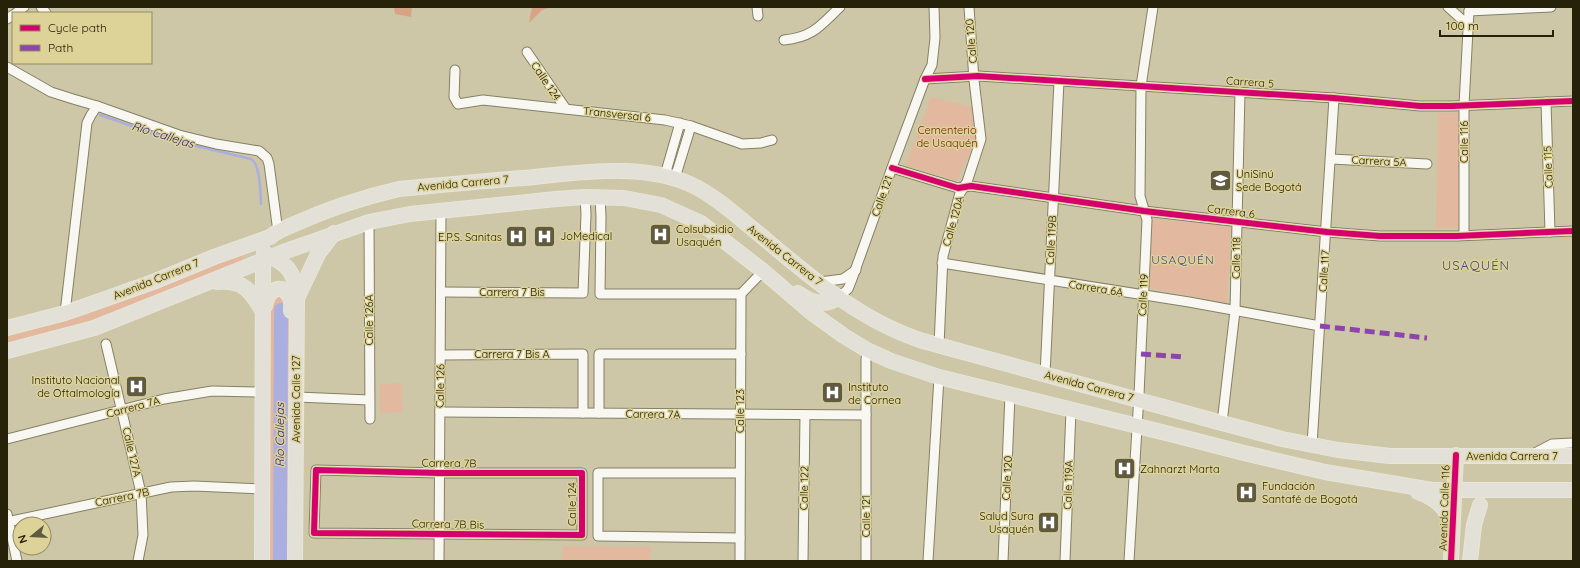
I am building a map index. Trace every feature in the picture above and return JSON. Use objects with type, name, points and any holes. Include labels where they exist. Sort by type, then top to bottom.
[{"type":"main road","name":"Avenida Carrera 7","points":[[7,328],[65,313],[146,284],[274,234],[303,220],[354,201],[400,189],[601,171],[670,176],[697,187],[718,201],[854,308],[891,329],[912,338],[1222,423],[1312,445],[1372,455],[1573,456]]},
{"type":"main road","name":"Avenida Carrera 7","points":[[7,351],[94,328],[266,257],[368,222],[441,210],[585,197],[624,198],[661,205],[701,223],[763,271],[812,313],[868,350],[891,361],[939,377],[1310,469],[1393,484],[1432,490],[1573,490]]},
{"type":"main road","points":[[297,296],[318,254],[334,233]]},
{"type":"main road","points":[[262,561],[262,310],[266,257],[274,234]]},
{"type":"main road","name":"Avenida Calle 127","points":[[244,246],[286,265],[292,272],[295,281],[297,296],[295,561]]},
{"type":"main road","points":[[745,257],[772,273],[808,300],[821,303],[839,297]]},
{"type":"main road","points":[[208,282],[226,281],[234,282],[243,286],[254,295],[262,310]]},
{"type":"main road","points":[[262,335],[267,296],[273,290],[280,289],[288,295],[291,304],[292,351],[296,380]]},
{"type":"main road","name":"Avenida Calle 116","points":[[1456,554],[1452,526],[1459,490],[1460,456]]},
{"type":"main road","points":[[1393,484],[1431,498],[1443,507],[1452,526]]},
{"type":"main road","points":[[1442,561],[1452,526],[1498,490]]},
{"type":"main road","points":[[1470,561],[1473,530],[1480,504]]},
{"type":"street","points":[[784,40],[801,38],[814,31],[840,7]]},
{"type":"street","name":"Calle 121","points":[[839,297],[848,289],[856,270],[892,168],[925,79],[932,65],[935,38],[934,7]]},
{"type":"street","name":"Calle 120","points":[[969,7],[974,76]]},
{"type":"street","name":"Calle 119","points":[[1129,561],[1139,399],[1147,220],[1140,196],[1141,86],[1153,7]]},
{"type":"street","points":[[1448,7],[1468,25]]},
{"type":"street","points":[[1470,9],[1551,7]]},
{"type":"street","name":"Calle 116","points":[[1464,235],[1464,105],[1470,9]]},
{"type":"street","name":"Calle 124","points":[[527,52],[566,109]]},
{"type":"street","points":[[7,66],[51,92],[179,134],[216,144],[254,150],[264,154],[267,158],[274,234]]},
{"type":"street","name":"Transversal 6","points":[[455,70],[454,97],[458,104],[483,100],[648,117],[691,126],[742,144],[761,143],[772,140]]},
{"type":"street","name":"Carrera 5","points":[[925,79],[974,76],[1334,98],[1420,106],[1573,101]]},
{"type":"street","name":"Calle 120A","points":[[939,345],[942,263],[960,193],[964,187],[981,139],[974,76]]},
{"type":"street","name":"Calle 119B","points":[[1045,374],[1059,81]]},
{"type":"street","name":"Calle 118","points":[[1222,423],[1235,311],[1240,92]]},
{"type":"street","name":"Calle 117","points":[[1312,445],[1327,232],[1334,98]]},
{"type":"street","name":"Calle 115","points":[[1546,102],[1550,232]]},
{"type":"street","points":[[65,313],[86,130],[91,115],[97,106]]},
{"type":"street","points":[[670,176],[680,123]]},
{"type":"street","points":[[670,176],[691,126]]},
{"type":"street","name":"Carrera 5A","points":[[1331,159],[1427,164]]},
{"type":"street","name":"Carrera 6","points":[[892,168],[958,188],[971,186],[1144,211],[1327,232],[1380,236],[1573,231]]},
{"type":"street","name":"Carrera 7 Bis","points":[[442,292],[583,292],[586,214],[585,197]]},
{"type":"street","points":[[600,197],[600,294],[741,294],[763,271]]},
{"type":"street","name":"Calle 126","points":[[439,561],[442,292],[441,210]]},
{"type":"street","name":"Calle 126A","points":[[368,222],[370,418]]},
{"type":"street","name":"Carrera 6A","points":[[942,263],[1143,295],[1320,326]]},
{"type":"street","points":[[820,282],[843,279],[856,270]]},
{"type":"street","name":"Calle 123","points":[[740,561],[741,294]]},
{"type":"street","name":"Calle 127A","points":[[106,344],[141,493],[142,535],[138,561]]},
{"type":"street","name":"Calle 121","points":[[866,561],[866,360],[868,350]]},
{"type":"street","name":"Carrera 7 Bis A","points":[[441,355],[583,354],[583,413]]},
{"type":"street","points":[[599,413],[599,354],[741,354]]},
{"type":"street","points":[[928,561],[939,377]]},
{"type":"street","name":"Carrera 7A","points":[[7,439],[164,399],[212,391],[262,392]]},
{"type":"street","name":"Calle 120","points":[[1003,561],[1010,395]]},
{"type":"street","points":[[297,397],[369,400]]},
{"type":"street","name":"Calle 119A","points":[[1065,561],[1071,410]]},
{"type":"street","name":"Carrera 7A","points":[[440,412],[866,415]]},
{"type":"street","name":"Calle 122","points":[[803,561],[805,415]]},
{"type":"street","points":[[1531,456],[1552,444],[1573,443]]},
{"type":"street","name":"Carrera 7B","points":[[314,533],[316,470],[439,473],[582,473]]},
{"type":"street","name":"Calle 124","points":[[582,473],[582,535]]},
{"type":"street","points":[[740,473],[598,473],[598,536],[740,538]]},
{"type":"street","name":"Carrera 7B","points":[[8,519],[171,487],[188,486],[262,489]]},
{"type":"street","points":[[8,519],[17,561]]},
{"type":"street","name":"Carrera 7B Bis","points":[[314,533],[582,535]]},
{"type":"green space","name":"Cementerio de Usaquén","points":[[931,97],[973,107],[976,134],[975,142],[957,181],[906,165]]},
{"type":"green space","points":[[1438,113],[1462,113],[1460,228],[1436,228]]},
{"type":"green space","points":[[1152,219],[1231,226],[1227,303],[1149,288]]},
{"type":"green space","points":[[241,254],[244,263],[109,317],[7,345],[7,332]]},
{"type":"green space","points":[[273,294],[284,296],[289,317],[291,561],[266,561],[269,301]]},
{"type":"green space","points":[[402,383],[403,412],[380,413],[380,384]]},
{"type":"green space","points":[[563,546],[651,547],[650,561],[562,561]]},
{"type":"shaded area","points":[[394,7],[412,7],[411,17],[395,14]]},
{"type":"shaded area","points":[[532,7],[552,7],[542,10],[529,23]]},
{"type":"waterway","name":"Río Callejas","points":[[100,115],[175,141],[251,159],[257,167],[261,204]]},
{"type":"waterway","name":"Río Callejas","points":[[280,561],[281,310]]},
{"type":"marked path","points":[[1320,326],[1427,338]]},
{"type":"marked path","points":[[1141,354],[1184,357]]},
{"type":"cycle path","points":[[925,79],[978,76],[1334,98],[1420,106],[1573,101]]},
{"type":"cycle path","points":[[892,168],[958,188],[971,186],[1144,211],[1327,232],[1380,236],[1457,236],[1573,231]]},
{"type":"cycle path","points":[[1451,561],[1456,455]]},
{"type":"cycle path","points":[[316,470],[439,473],[582,473],[582,535],[314,533],[316,470]]},
{"type":"place","name":"UniSinú Sede Bogotá","points":[[1220,180]]},
{"type":"place","name":"Colsubsidio Usaquén","points":[[660,235]]},
{"type":"place","name":"JoMedical","points":[[544,236]]},
{"type":"place","name":"E.P.S. Sanitas","points":[[517,237]]},
{"type":"place","name":"Instituto Nacional de Oftalmología","points":[[136,386]]},
{"type":"place","name":"Instituto de Cornea","points":[[832,393]]},
{"type":"place","name":"Zahnarzt Marta","points":[[1124,469]]},
{"type":"place","name":"Fundación Santafé de Bogotá","points":[[1246,492]]},
{"type":"place","name":"Salud Sura Usaquén","points":[[1049,522]]},
{"type":"district","name":"USAQUÉN","points":[[1183,260]]},
{"type":"district","name":"USAQUÉN","points":[[1476,265]]}]
